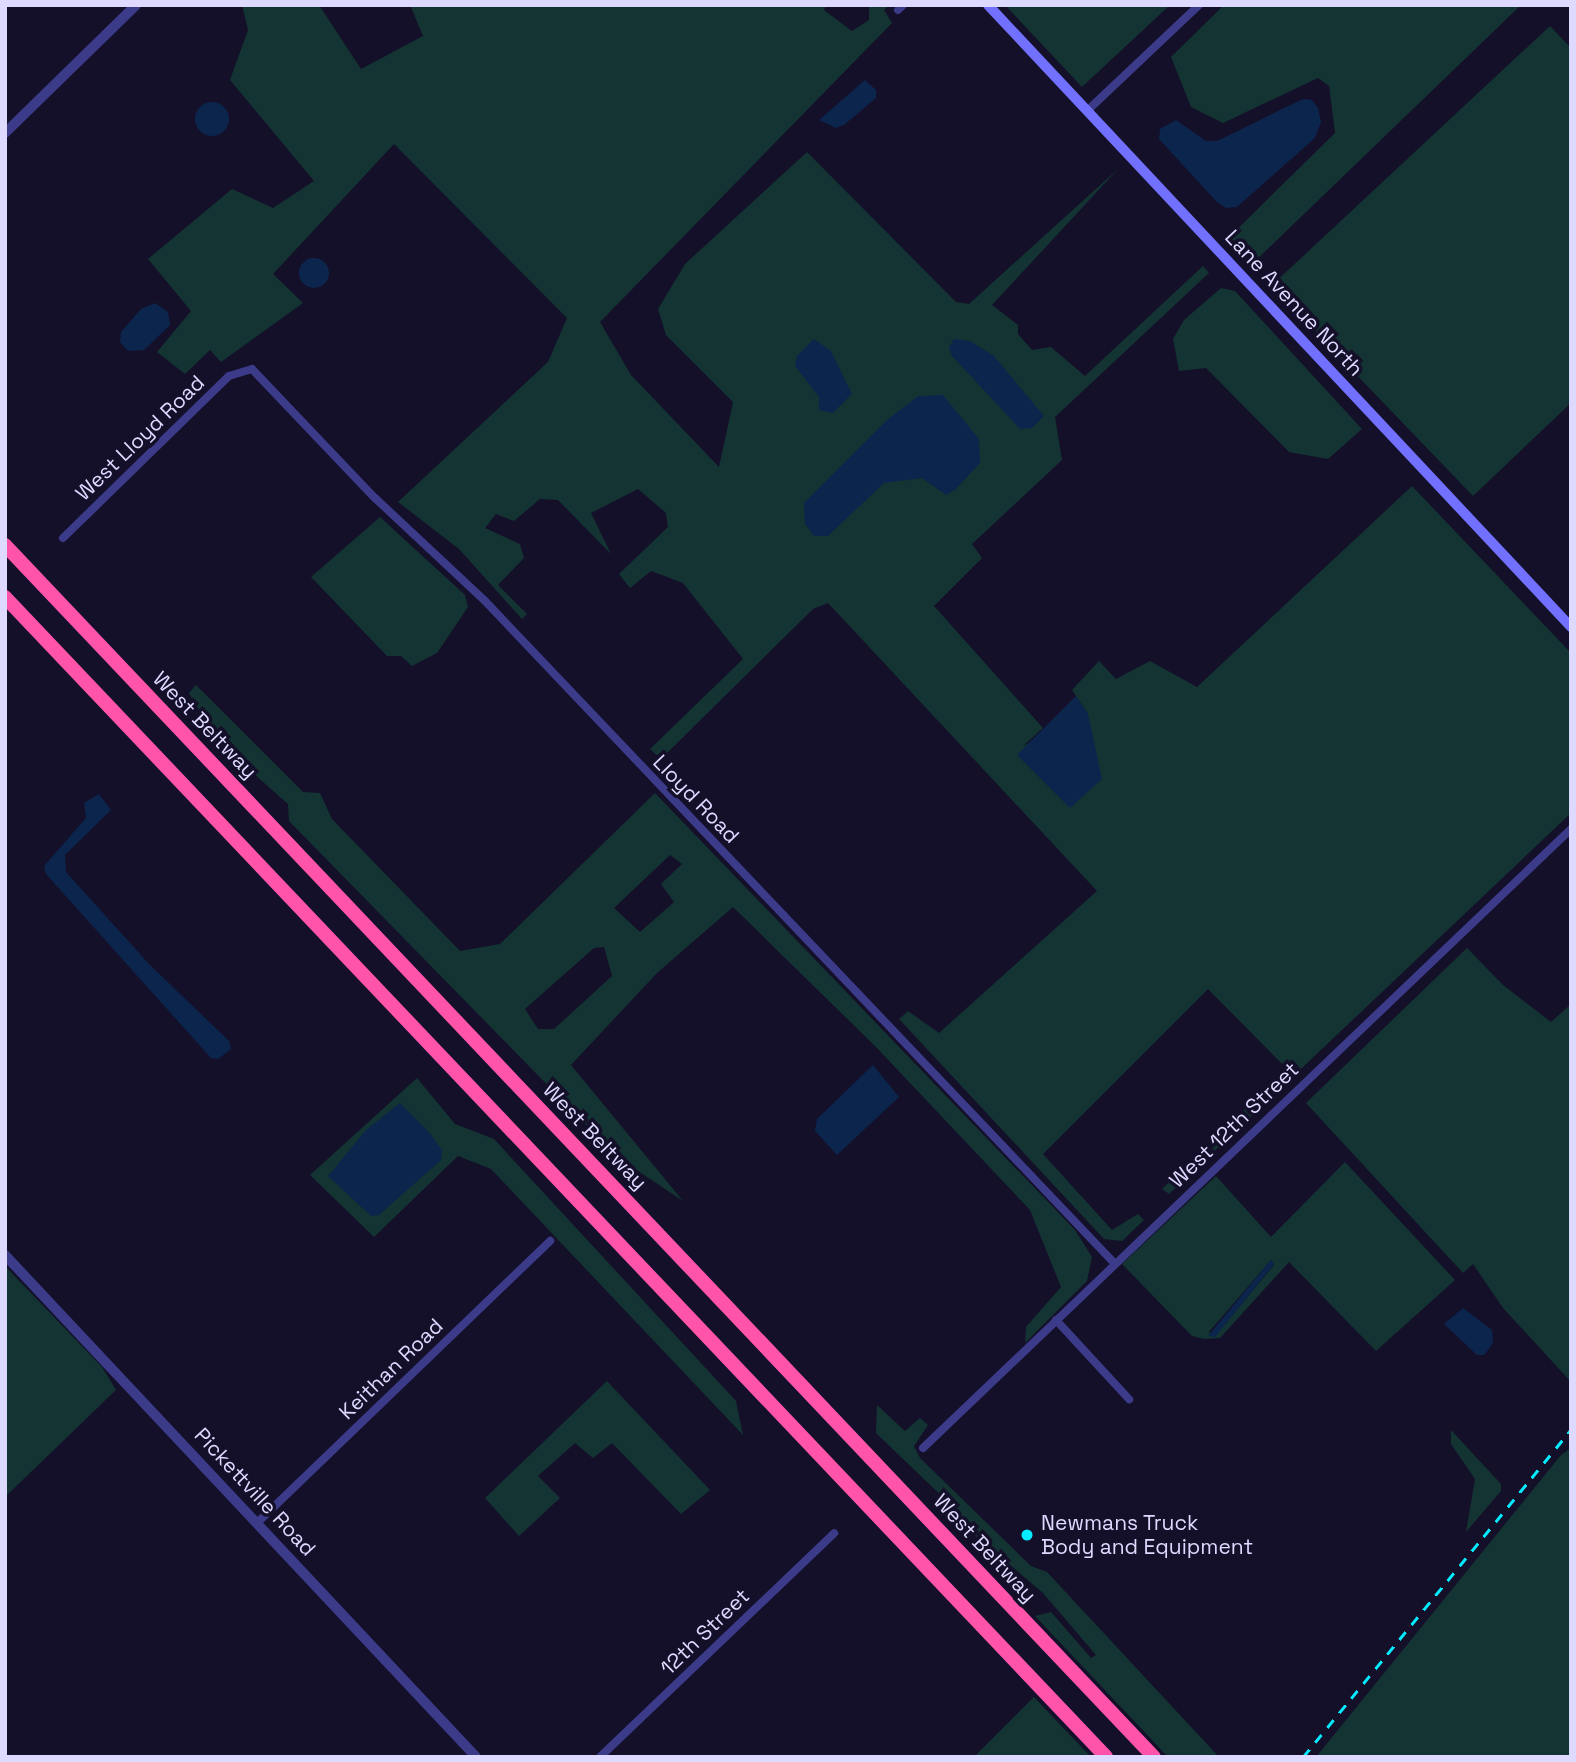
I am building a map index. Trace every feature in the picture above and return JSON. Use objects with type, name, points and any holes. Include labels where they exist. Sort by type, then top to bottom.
[{"type":"highway","name":"West Beltway","points":[[5,545],[1154,1757]]},
{"type":"highway","points":[[5,597],[1106,1757]]},
{"type":"main road","name":"Lane Avenue North","points":[[988,5],[1571,627]]},
{"type":"street","points":[[5,133],[136,5]]},
{"type":"street","points":[[1088,110],[1199,5]]},
{"type":"street","name":"West Lloyd Road","points":[[63,538],[229,376],[244,367]]},
{"type":"street","name":"Lloyd Road","points":[[244,367],[260,375],[375,498],[493,610],[1114,1263]]},
{"type":"street","name":"West 12th Street","points":[[923,1448],[1571,829]]},
{"type":"street","name":"Keithan Road","points":[[257,1522],[550,1241]]},
{"type":"street","name":"Pickettville Road","points":[[5,1255],[476,1757]]},
{"type":"street","points":[[1056,1320],[1129,1399]]},
{"type":"street","name":"12th Street","points":[[600,1757],[834,1533]]},
{"type":"green space","points":[[242,5],[319,5],[361,69],[423,36],[410,5],[826,5],[824,10],[852,31],[869,20],[869,5],[889,5],[884,10],[892,23],[600,322],[631,375],[719,467],[733,402],[666,335],[658,309],[685,264],[807,152],[956,302],[969,304],[1118,169],[992,305],[1018,325],[1018,334],[1032,350],[1051,347],[1085,376],[1203,266],[1209,273],[1055,417],[1062,460],[972,544],[982,558],[934,606],[1043,728],[1023,746],[1088,714],[1072,690],[1099,661],[1116,679],[1150,661],[1197,687],[1412,486],[1571,653],[1571,813],[1169,1194],[1162,1189],[1287,1069],[1208,989],[1043,1154],[1112,1230],[1138,1214],[1144,1220],[1122,1241],[1104,1239],[899,1019],[908,1011],[939,1033],[1097,891],[828,603],[813,609],[661,759],[650,749],[743,659],[683,583],[651,571],[630,588],[619,574],[668,527],[666,513],[638,489],[591,513],[611,554],[558,500],[540,499],[514,521],[496,514],[485,528],[520,544],[524,558],[498,585],[527,614],[522,619],[459,549],[398,502],[548,362],[567,318],[394,144],[273,274],[303,303],[221,362],[210,350],[185,374],[157,352],[191,311],[148,259],[232,189],[273,208],[314,181],[230,80],[248,30]]},
{"type":"green space","points":[[1005,5],[1170,5],[1082,87]]},
{"type":"green space","points":[[1224,5],[1521,5],[1252,264],[1223,243],[1335,133],[1329,86],[1318,78],[1223,123],[1191,107],[1171,57]]},
{"type":"green space","points":[[1550,26],[1571,48],[1571,403],[1473,496],[1271,286]]},
{"type":"green space","points":[[1221,288],[1235,291],[1362,429],[1328,459],[1289,452],[1206,368],[1179,371],[1173,339],[1184,320]]},
{"type":"green space","points":[[380,517],[465,595],[468,607],[437,653],[412,666],[401,656],[387,656],[311,577]]},
{"type":"green space","points":[[196,685],[303,792],[320,793],[332,819],[460,951],[500,944],[655,793],[1075,1230],[1092,1257],[1087,1281],[1025,1343],[1026,1327],[1061,1287],[1030,1210],[876,1047],[733,907],[657,973],[571,1065],[683,1201],[620,1159],[289,821],[288,804],[212,737],[189,693]],"holes":[[[670,855],[682,864],[661,884],[674,902],[640,932],[614,908]],[[604,947],[612,976],[554,1029],[538,1029],[525,1009],[594,948]]]},
{"type":"green space","points":[[1467,948],[1503,985],[1551,1022],[1571,1004],[1571,1382],[1503,1308],[1473,1264],[1463,1273],[1306,1103]]},
{"type":"green space","points":[[417,1078],[455,1124],[494,1139],[736,1401],[743,1435],[491,1169],[458,1156],[374,1237],[310,1175]]},
{"type":"green space","points":[[1345,1162],[1455,1280],[1376,1351],[1289,1262],[1220,1338],[1204,1339],[1192,1336],[1122,1264],[1216,1176],[1271,1237]],"holes":[[[1271,1260],[1274,1265],[1215,1336],[1209,1332]]]},
{"type":"green space","points":[[5,1266],[102,1367],[116,1390],[5,1497]]},
{"type":"green space","points":[[607,1381],[710,1490],[681,1514],[612,1443],[593,1458],[575,1443],[538,1476],[560,1498],[519,1536],[485,1498]]},
{"type":"green space","points":[[877,1405],[905,1431],[920,1418],[928,1425],[914,1446],[920,1458],[1031,1566],[1047,1572],[1219,1757],[1168,1757],[1035,1616],[1051,1612],[1091,1658],[1096,1655],[1043,1593],[952,1516],[951,1505],[876,1433]]},
{"type":"green space","points":[[1451,1430],[1501,1484],[1501,1491],[1466,1532],[1475,1479],[1451,1444]]},
{"type":"green space","points":[[1571,1448],[1571,1757],[1316,1757],[1561,1455]]},
{"type":"green space","points":[[1034,1697],[1091,1757],[974,1757]]},
{"type":"water","points":[[865,80],[876,90],[876,98],[844,125],[836,128],[819,120]]},
{"type":"water","points":[[1303,99],[1312,100],[1318,108],[1321,122],[1315,138],[1237,207],[1226,208],[1217,202],[1159,139],[1160,129],[1176,120],[1206,141],[1217,141]]},
{"type":"water","points":[[212,102],[224,107],[229,119],[224,131],[212,136],[200,131],[195,119],[200,107]]},
{"type":"water","points":[[314,258],[325,262],[329,273],[325,284],[314,288],[303,284],[299,273],[303,262]]},
{"type":"water","points":[[155,303],[168,312],[170,325],[144,350],[128,351],[120,342],[121,332],[141,309]]},
{"type":"water","points":[[814,339],[831,351],[852,394],[833,413],[819,410],[819,397],[795,366],[797,356]]},
{"type":"water","points":[[954,339],[970,341],[994,356],[1044,416],[1032,428],[1020,429],[952,356],[949,347]]},
{"type":"water","points":[[943,395],[979,439],[980,463],[955,490],[946,495],[922,478],[884,483],[828,536],[814,536],[805,524],[804,503],[887,420],[918,396]]},
{"type":"water","points":[[1076,696],[1088,714],[1102,779],[1070,808],[1017,755]]},
{"type":"water","points":[[99,794],[111,810],[65,855],[66,872],[149,964],[229,1041],[231,1049],[218,1059],[211,1058],[46,874],[44,866],[86,818],[84,803]]},
{"type":"water","points":[[873,1065],[899,1097],[837,1155],[815,1131],[817,1119]]},
{"type":"water","points":[[400,1103],[429,1132],[442,1150],[441,1160],[379,1215],[371,1216],[328,1176],[366,1130]]},
{"type":"water","points":[[1271,1260],[1274,1264],[1215,1337],[1208,1336]]},
{"type":"water","points":[[1463,1308],[1492,1330],[1493,1343],[1484,1355],[1477,1355],[1444,1324]]},
{"type":"railway","points":[[1303,1757],[1571,1430]]},
{"type":"place","name":"Newmans Truck Body and Equipment","points":[[1027,1535]]}]
